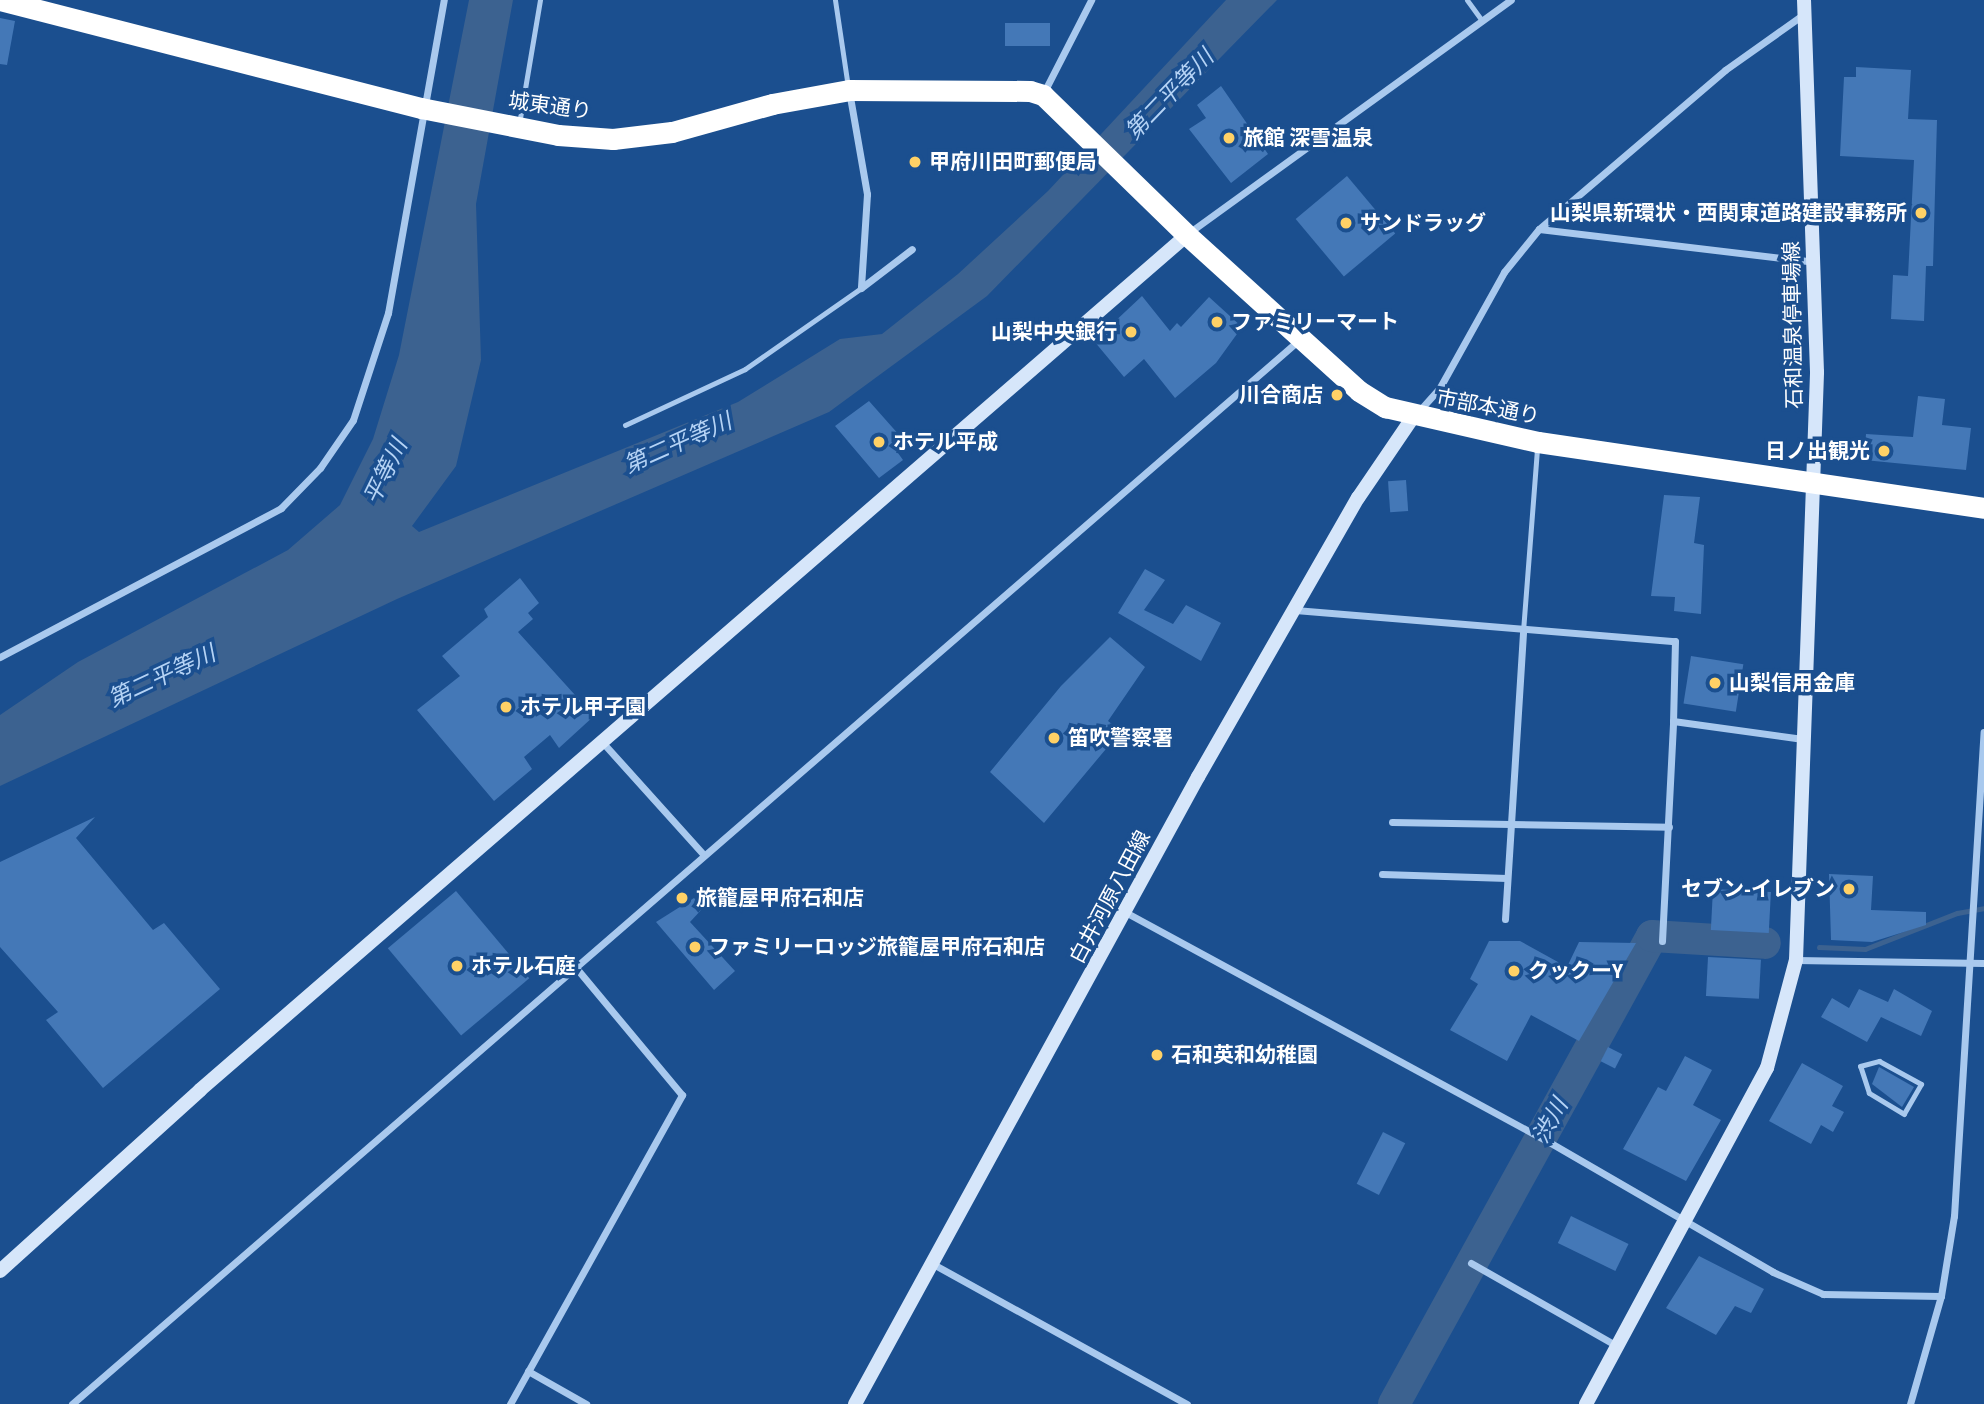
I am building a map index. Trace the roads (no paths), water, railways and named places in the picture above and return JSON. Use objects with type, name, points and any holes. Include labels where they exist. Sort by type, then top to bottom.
[{"type":"highway","name":"城東通り","points":[[0,0],[426,109],[513,126],[613,139],[672,132],[772,104],[849,90],[988,88],[1043,95]]},
{"type":"highway","name":"市部本通り","points":[[1043,95],[1187,235],[1359,391],[1413,417],[1538,442],[1984,508]]},
{"type":"street","points":[[0,657],[281,508],[320,468],[353,420],[388,313],[444,0]]},
{"type":"street","points":[[1043,95],[1091,0]]},
{"type":"street","points":[[0,1270],[200,1090],[604,744],[1187,235],[1511,0]]},
{"type":"street","points":[[1413,417],[1435,395],[1504,272],[1539,229],[1725,70],[1804,7]]},
{"type":"street","name":"石和温泉停車場線","points":[[1586,1404],[1767,1068],[1796,960],[1812,482],[1815,262],[1804,7]]},
{"type":"street","points":[[849,90],[867,194],[861,288]]},
{"type":"street","points":[[1539,229],[1815,262]]},
{"type":"street","points":[[861,288],[912,249]]},
{"type":"street","points":[[72,1404],[578,970],[704,855],[1301,338]]},
{"type":"street","name":"白井河原八田線","points":[[855,1404],[1294,610],[1358,498],[1413,417]]},
{"type":"street","points":[[1294,610],[1522,631],[1675,641],[1669,827],[1662,937]]},
{"type":"street","points":[[1505,919],[1522,631]]},
{"type":"street","points":[[1673,721],[1803,739]]},
{"type":"street","points":[[1910,1404],[1941,1296],[1954,1216],[1966,961],[1984,732]]},
{"type":"street","points":[[604,744],[704,855]]},
{"type":"street","points":[[1392,822],[1669,827]]},
{"type":"street","points":[[1382,874],[1507,878]]},
{"type":"street","points":[[1127,913],[1537,1136],[1684,1221],[1823,1294],[1941,1296]]},
{"type":"street","points":[[1796,960],[1984,963]]},
{"type":"street","points":[[510,1404],[682,1095],[578,970]]},
{"type":"street","points":[[933,1264],[1187,1404]]},
{"type":"street","points":[[1474,1265],[1618,1346]]},
{"type":"street","points":[[528,1371],[586,1404]]},
{"type":"lane","points":[[513,126],[540,0]]},
{"type":"lane","points":[[835,0],[849,90]]},
{"type":"lane","points":[[1467,0],[1482,21]]},
{"type":"lane","points":[[625,425],[745,369],[861,288]]},
{"type":"lane","points":[[1522,631],[1538,442]]},
{"type":"lane","points":[[1880,1061],[1920,1084],[1904,1114],[1869,1093],[1860,1066],[1880,1061]]},
{"type":"water","points":[[469,0],[513,0],[476,204],[481,360],[456,466],[412,526],[419,532],[738,402],[840,339],[882,334],[958,274],[1048,191],[1226,0],[1277,0],[987,296],[829,412],[397,599],[0,786],[0,715],[78,662],[288,550],[340,505],[373,439],[399,355]]},
{"type":"waterway","name":"渋川","points":[[1819,947],[1865,949],[1957,913],[1984,908]]},
{"type":"waterway","name":"渋川","points":[[1394,1404],[1652,936],[1765,943]]},
{"type":"place","name":"旅館 深雪温泉","points":[[1229,138]]},
{"type":"place","name":"甲府川田町郵便局","points":[[915,162]]},
{"type":"place","name":"山梨県新環状・西関東道路建設事務所","points":[[1921,213]]},
{"type":"place","name":"サンドラッグ","points":[[1346,223]]},
{"type":"place","name":"ファミリーマート","points":[[1217,322]]},
{"type":"place","name":"山梨中央銀行","points":[[1131,332]]},
{"type":"place","name":"川合商店","points":[[1337,395]]},
{"type":"place","name":"ホテル平成","points":[[879,442]]},
{"type":"place","name":"日ノ出観光","points":[[1884,451]]},
{"type":"place","name":"山梨信用金庫","points":[[1715,683]]},
{"type":"place","name":"ホテル甲子園","points":[[506,707]]},
{"type":"place","name":"笛吹警察署","points":[[1054,738]]},
{"type":"place","name":"セブン-イレブン","points":[[1849,889]]},
{"type":"place","name":"旅籠屋甲府石和店","points":[[682,898]]},
{"type":"place","name":"ファミリーロッジ旅籠屋甲府石和店","points":[[695,947]]},
{"type":"place","name":"ホテル石庭","points":[[457,966]]},
{"type":"place","name":"クックーY","points":[[1514,971]]},
{"type":"place","name":"石和英和幼稚園","points":[[1157,1055]]},
{"type":"water label","name":"第二平等川","points":[[1170,95]]},
{"type":"water label","name":"第二平等川","points":[[678,444]]},
{"type":"water label","name":"平等川","points":[[386,472]]},
{"type":"water label","name":"第二平等川","points":[[162,677]]}]
